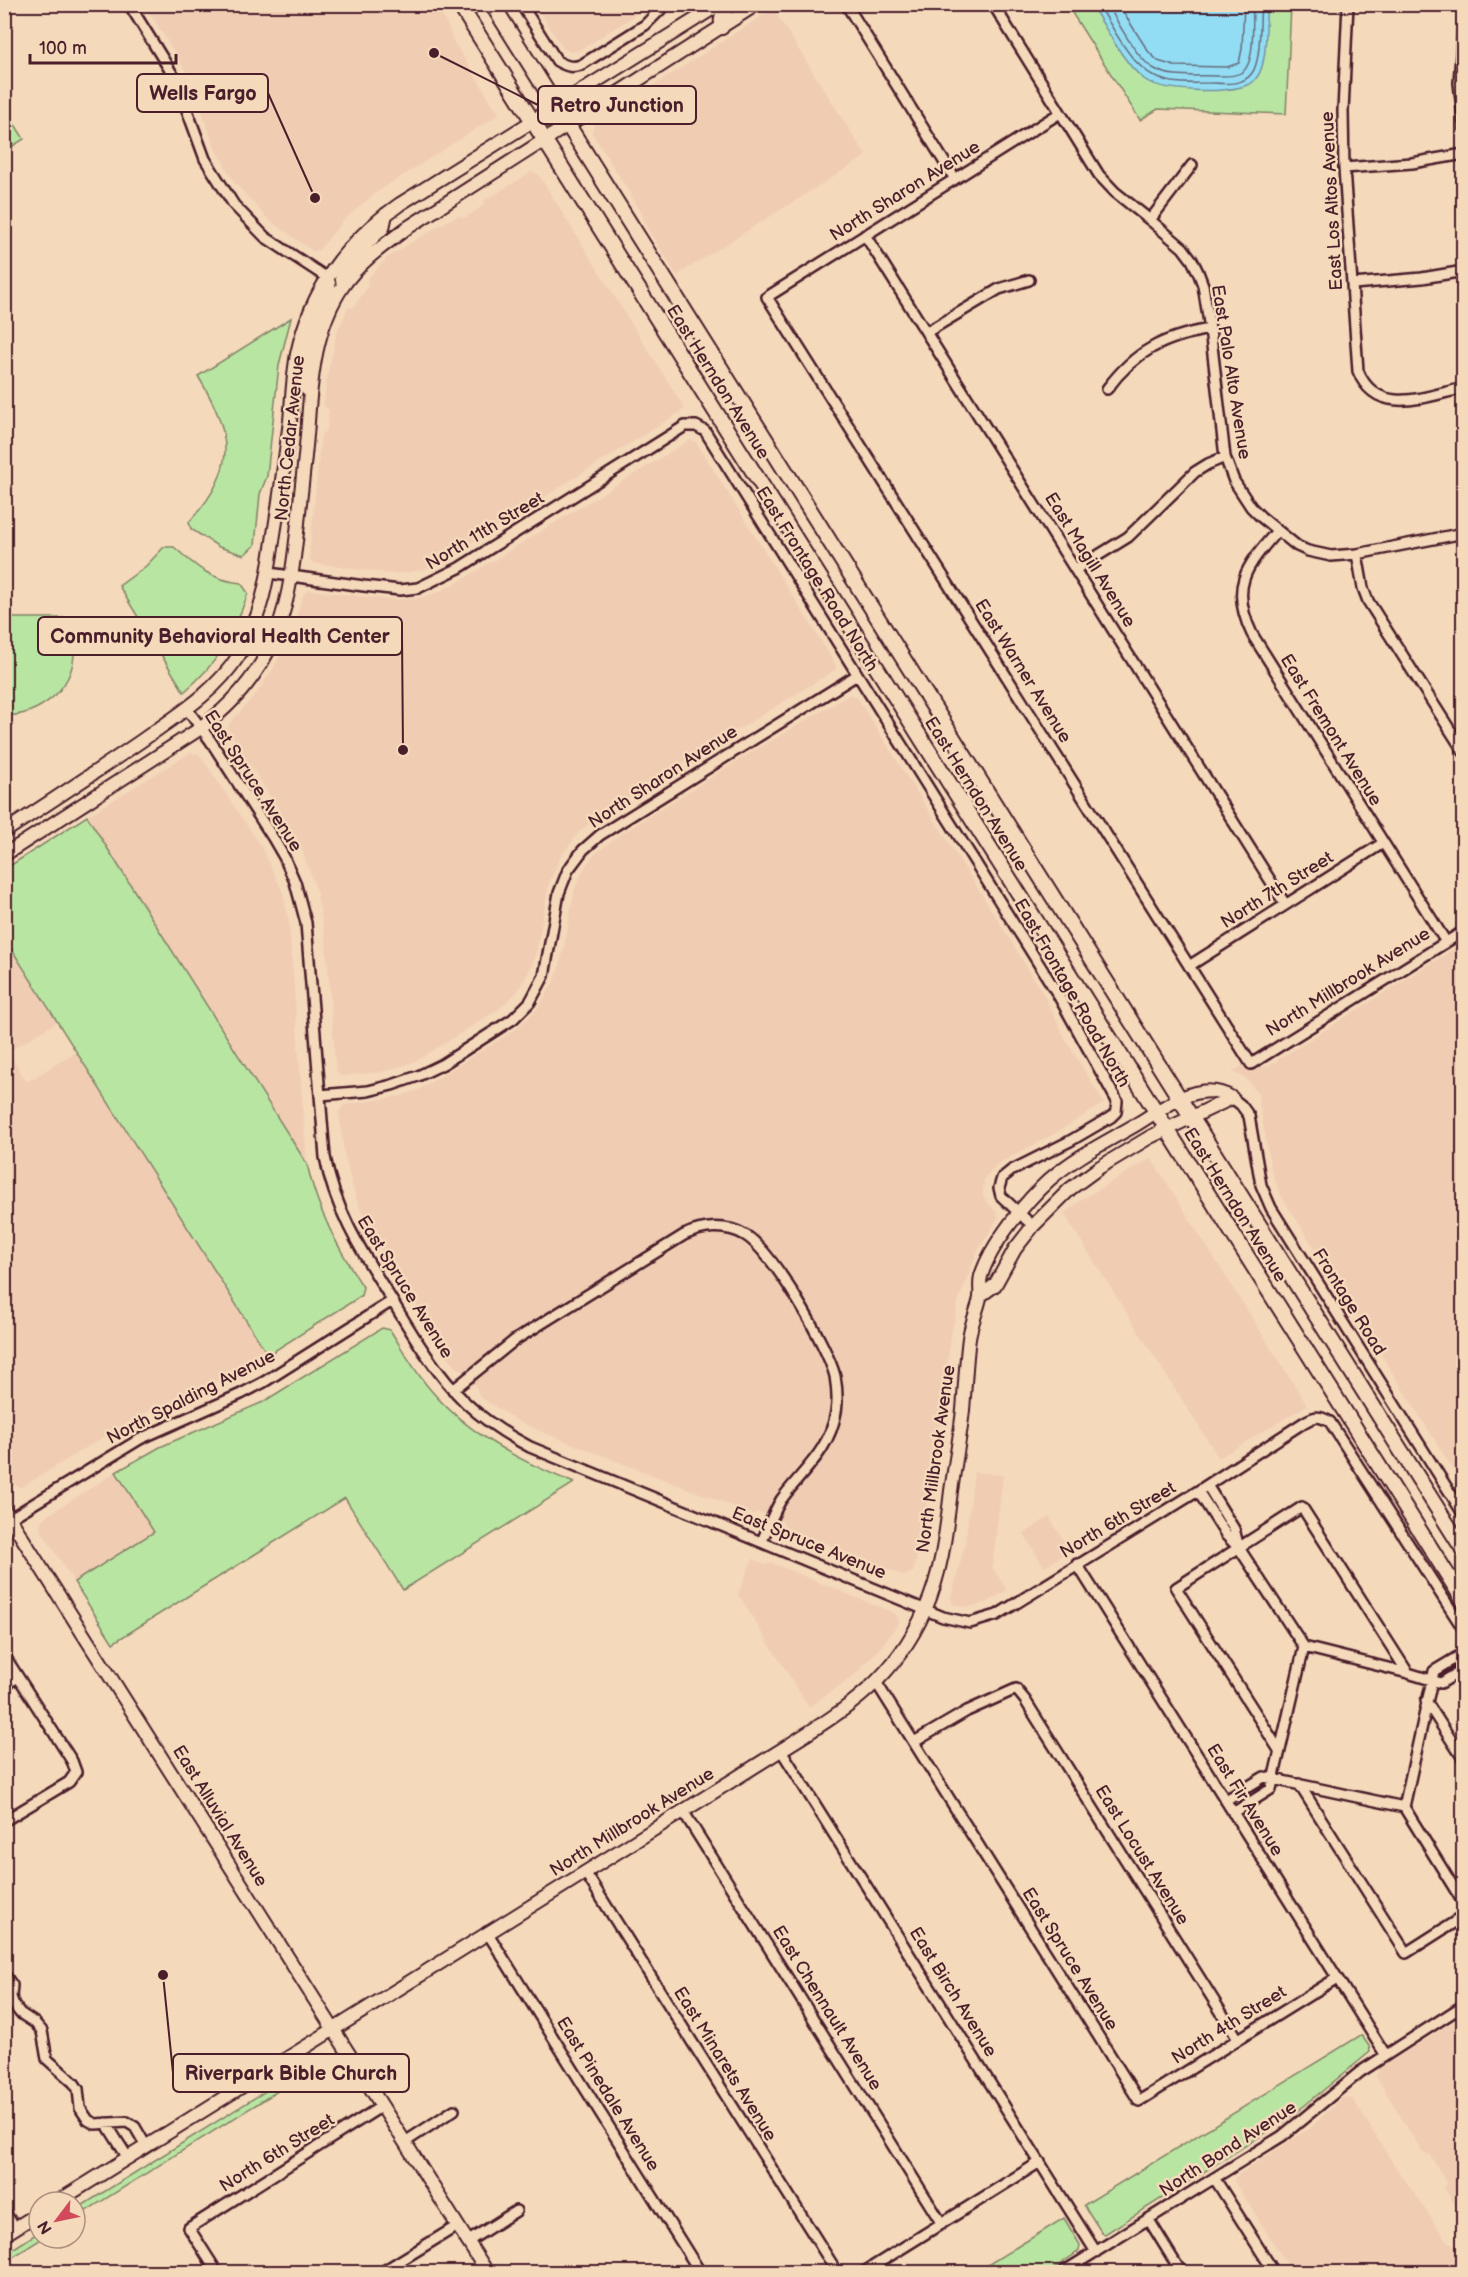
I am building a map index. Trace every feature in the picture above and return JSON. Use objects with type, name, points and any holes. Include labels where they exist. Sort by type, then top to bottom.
[{"type":"main road","name":"East Herndon Avenue","points":[[459,4],[1464,1601]]},
{"type":"main road","name":"East Herndon Avenue","points":[[492,4],[1464,1551]]},
{"type":"main road","name":"North Cedar Avenue","points":[[4,832],[76,786],[187,709],[226,674],[239,654],[264,600],[297,354],[310,311],[326,277],[362,235],[386,214],[720,4]]},
{"type":"main road","points":[[722,28],[719,20],[721,14],[734,4]]},
{"type":"main road","name":"North Cedar Avenue","points":[[4,855],[201,728],[228,706],[260,667],[279,628],[293,576],[308,408],[321,334],[343,286],[360,266],[407,228],[757,4]]},
{"type":"main road","points":[[343,286],[341,274],[355,255],[383,228],[386,214]]},
{"type":"main road","points":[[308,408],[304,373],[312,333],[329,291],[329,281],[326,277]]},
{"type":"main road","name":"North Millbrook Avenue","points":[[76,2190],[843,1711],[890,1669],[906,1646],[925,1609],[942,1557],[962,1413],[969,1336],[980,1296],[980,1278],[1000,1241],[1040,1190],[1060,1171],[1155,1113],[1198,1091],[1206,1090],[1232,1098]]},
{"type":"main road","name":"North Millbrook Avenue","points":[[980,1296],[995,1285],[1015,1249],[1033,1226],[1084,1177],[1166,1129],[1232,1098]]},
{"type":"main road","name":"East Alluvial Avenue","points":[[6,1517],[487,2272]]},
{"type":"main road","points":[[10,2232],[27,2221]]},
{"type":"street","points":[[129,4],[177,80],[201,149],[230,199],[266,237],[326,277]]},
{"type":"street","points":[[521,4],[557,61],[565,66],[573,67],[645,25],[666,4]]},
{"type":"street","points":[[846,4],[955,179]]},
{"type":"street","name":"East Palo Alto Avenue","points":[[993,4],[1106,183],[1175,239],[1192,260],[1203,285],[1225,457],[1234,482],[1251,507],[1277,531],[1308,551],[1331,556],[1357,554],[1464,533]]},
{"type":"street","name":"East Los Altos Avenue","points":[[1348,4],[1343,111],[1344,168],[1357,362],[1362,379],[1371,391],[1386,400],[1394,401],[1464,388]]},
{"type":"street","points":[[1464,12],[1459,83],[1464,127]]},
{"type":"street","name":"North Sharon Avenue","points":[[767,297],[1060,113]]},
{"type":"street","points":[[1344,168],[1412,163],[1464,153]]},
{"type":"street","points":[[1150,220],[1192,165]]},
{"type":"street","name":"East Magill Avenue","points":[[865,235],[1285,904]]},
{"type":"street","points":[[1353,284],[1422,278],[1464,271]]},
{"type":"street","points":[[927,332],[999,289],[1029,280]]},
{"type":"street","name":"East Warner Avenue","points":[[767,297],[1251,1064]]},
{"type":"street","points":[[1107,389],[1122,369],[1146,350],[1181,334],[1210,329]]},
{"type":"street","name":"North 11th Street","points":[[269,573],[400,590],[418,588],[459,568],[685,426],[696,426]]},
{"type":"street","name":"East Frontage Road North","points":[[696,426],[705,431],[1057,993],[1117,1101],[1116,1112],[1111,1117],[1070,1141],[1012,1170],[1002,1178],[999,1188],[1001,1196],[1033,1226]]},
{"type":"street","points":[[1076,569],[1128,537],[1195,472],[1225,457]]},
{"type":"street","name":"East Fremont Avenue","points":[[1277,531],[1258,553],[1243,579],[1243,615],[1252,634],[1446,942]]},
{"type":"street","points":[[1357,554],[1362,588],[1368,601],[1464,752]]},
{"type":"street","name":"North Sharon Avenue","points":[[320,1095],[368,1090],[418,1076],[443,1064],[513,1019],[530,1002],[544,976],[559,893],[568,870],[583,850],[600,836],[856,675]]},
{"type":"street","name":"East Spruce Avenue","points":[[187,709],[273,838],[295,882],[306,923],[325,1157],[335,1197],[349,1230],[392,1301],[453,1390],[482,1417],[507,1435],[530,1447],[925,1609]]},
{"type":"street","name":"North 7th Street","points":[[1188,966],[1383,843]]},
{"type":"street","name":"North Millbrook Avenue","points":[[1251,1064],[1464,931]]},
{"type":"street","name":"Frontage Road","points":[[1232,1098],[1249,1116],[1261,1185],[1271,1208],[1464,1515]]},
{"type":"street","points":[[453,1390],[515,1340],[684,1235],[712,1227],[745,1235],[769,1257],[819,1336],[831,1366],[837,1392],[836,1413],[825,1445],[814,1463],[776,1509],[762,1541]]},
{"type":"street","name":"North Spalding Avenue","points":[[6,1517],[140,1438],[241,1395],[392,1301]]},
{"type":"street","name":"North 6th Street","points":[[925,1609],[960,1622],[970,1623],[997,1615],[1303,1423],[1313,1417],[1321,1416],[1330,1422],[1464,1630]]},
{"type":"street","points":[[1207,1485],[1234,1529],[1239,1548]]},
{"type":"street","points":[[1198,1491],[1226,1535],[1239,1548],[1304,1647],[1441,1683],[1464,1669]]},
{"type":"street","points":[[1279,1750],[1176,1588],[1302,1507],[1408,1673]]},
{"type":"street","name":"East Fir Avenue","points":[[1077,1564],[1385,2054]]},
{"type":"street","points":[[1233,1813],[1271,1789],[1304,1647]]},
{"type":"street","points":[[1464,1653],[1434,1671],[1404,1806],[1464,1904]]},
{"type":"street","points":[[4,1655],[72,1761],[76,1772],[69,1782],[4,1821]]},
{"type":"street","points":[[4,1685],[18,1677]]},
{"type":"street","name":"East Spruce Avenue","points":[[876,1682],[1139,2101]]},
{"type":"street","name":"East Locust Avenue","points":[[914,1742],[967,1710],[1016,1689],[1238,2039]]},
{"type":"street","points":[[1426,1701],[1464,1760]]},
{"type":"street","name":"East Birch Avenue","points":[[781,1750],[1096,2252]]},
{"type":"street","points":[[1226,1800],[1264,1777],[1404,1806]]},
{"type":"street","points":[[1299,1784],[1406,1953],[1464,1916]]},
{"type":"street","name":"East Chennault Avenue","points":[[683,1811],[942,2223]]},
{"type":"street","name":"East Minarets Avenue","points":[[585,1872],[837,2272]]},
{"type":"street","name":"East Pinedale Avenue","points":[[487,1932],[700,2272]]},
{"type":"street","points":[[4,1974],[12,1985],[11,1997],[14,2005],[42,2031],[47,2059],[74,2083],[78,2089],[80,2108],[88,2120],[95,2124],[127,2122],[135,2127],[146,2146]]},
{"type":"street","name":"North 4th Street","points":[[1139,2101],[1337,1978]]},
{"type":"street","name":"North Bond Avenue","points":[[1063,2272],[1294,2128],[1346,2083],[1385,2054],[1464,2005]]},
{"type":"street","name":"North 6th Street","points":[[217,2272],[189,2228],[382,2106]]},
{"type":"street","points":[[405,2142],[454,2110]]},
{"type":"street","points":[[106,2123],[128,2158]]},
{"type":"street","points":[[864,2272],[1040,2162]]},
{"type":"street","points":[[1215,2179],[1274,2272]]},
{"type":"street","points":[[4,2211],[10,2232]]},
{"type":"street","points":[[467,2242],[516,2211]]},
{"type":"street","points":[[1149,2220],[1181,2272]]},
{"type":"street","points":[[382,2272],[457,2226]]},
{"type":"shaded area","points":[[145,5],[435,5],[447,24],[453,41],[499,114],[374,194],[344,220],[319,250],[313,251],[269,220],[235,183],[215,148],[189,76]]},
{"type":"shaded area","points":[[535,5],[647,5],[637,14],[580,50],[571,52],[563,48]]},
{"type":"shaded area","points":[[773,9],[866,156],[677,275],[647,228],[642,213],[592,133],[594,124]]},
{"type":"shaded area","points":[[532,172],[538,174],[685,409],[437,564],[423,570],[392,574],[313,563],[309,558],[321,435],[327,430],[329,410],[324,405],[327,377],[337,332],[348,308],[354,307],[368,286],[367,279],[388,257],[445,222],[459,216],[465,218],[483,206],[485,200]]},
{"type":"shaded area","points":[[690,440],[696,442],[836,665],[835,670],[605,812],[579,832],[561,856],[549,883],[537,949],[530,970],[517,992],[499,1009],[408,1064],[382,1072],[341,1076],[336,1071],[326,942],[316,889],[302,850],[228,730],[230,723],[256,694],[273,669],[289,638],[304,593],[309,590],[394,600],[420,598],[441,591]]},
{"type":"shaded area","points":[[849,695],[856,696],[1004,930],[1045,997],[1067,1042],[1104,1103],[1059,1131],[996,1165],[984,1179],[983,1195],[997,1213],[998,1218],[977,1252],[959,1299],[951,1335],[939,1432],[919,1547],[913,1572],[905,1576],[784,1527],[779,1519],[758,1512],[753,1514],[542,1432],[518,1421],[480,1397],[475,1384],[463,1370],[455,1367],[369,1230],[355,1195],[344,1153],[339,1112],[344,1105],[401,1096],[420,1089],[516,1029],[538,1008],[556,978],[575,888],[586,865],[596,853],[619,835],[740,759]]},
{"type":"shaded area","points":[[190,753],[199,754],[262,848],[283,893],[289,922],[307,1164],[87,816]]},
{"type":"shaded area","points":[[4,939],[57,1022],[8,1052],[27,1082],[76,1052],[268,1355],[228,1377],[138,1416],[22,1487],[13,1485],[4,1472]]},
{"type":"shaded area","points":[[1463,943],[1463,1485],[1281,1195],[1271,1170],[1258,1094],[1247,1079],[1233,1072],[1242,1066],[1255,1069],[1268,1066]]},
{"type":"shaded area","points":[[1151,1158],[1307,1405],[1219,1458],[1064,1214],[1081,1200]]},
{"type":"shaded area","points":[[116,1472],[154,1532],[74,1582],[40,1528],[42,1519]]},
{"type":"shaded area","points":[[974,1472],[1003,1475],[992,1567],[1007,1590],[986,1603],[968,1607],[953,1604],[951,1598],[965,1545]]},
{"type":"shaded area","points":[[1049,1517],[1070,1551],[1044,1567],[1024,1534]]},
{"type":"shaded area","points":[[753,1559],[767,1565],[772,1563],[896,1614],[899,1622],[884,1643],[855,1675],[809,1707],[738,1594]]},
{"type":"shaded area","points":[[1463,2016],[1463,2217],[1445,2189],[1447,2183],[1430,2155],[1423,2153],[1376,2076],[1380,2068]]},
{"type":"shaded area","points":[[1344,2097],[1352,2098],[1396,2168],[1445,2238],[1463,2252],[1463,2272],[1292,2272],[1234,2181],[1235,2177],[1311,2127]]},
{"type":"green space","points":[[1067,5],[1291,5],[1286,114],[1158,109],[1140,120]]},
{"type":"green space","points":[[5,120],[16,126],[24,139],[5,151]]},
{"type":"green space","points":[[291,318],[279,365],[267,476],[260,494],[255,545],[244,555],[219,547],[191,529],[189,522],[216,485],[223,468],[225,451],[218,416],[198,376]]},
{"type":"green space","points":[[164,547],[174,547],[212,575],[241,583],[248,593],[224,647],[207,670],[184,692],[119,586],[146,566]]},
{"type":"green space","points":[[4,618],[72,618],[75,646],[72,668],[67,680],[51,699],[30,711],[5,716]]},
{"type":"green space","points":[[87,816],[307,1164],[316,1197],[329,1228],[363,1287],[361,1296],[268,1355],[5,939],[5,869]]},
{"type":"green space","points":[[382,1328],[390,1330],[424,1381],[460,1419],[496,1445],[574,1483],[403,1590],[345,1498],[113,1643],[74,1582],[154,1532],[116,1472],[160,1447],[263,1402]]},
{"type":"green space","points":[[1361,2035],[1369,2046],[1370,2052],[1288,2119],[1105,2234],[1102,2233],[1084,2205]]},
{"type":"green space","points":[[325,2054],[332,2057],[87,2210],[87,2203]]},
{"type":"green space","points":[[1064,2218],[1080,2245],[1079,2251],[1049,2272],[976,2272]]},
{"type":"green space","points":[[27,2240],[27,2248],[5,2262],[5,2254]]},
{"type":"water","points":[[1091,5],[1266,5],[1266,42],[1261,71],[1250,84],[1225,90],[1179,89],[1153,83],[1144,79],[1129,64]]},
{"type":"place","name":"Retro Junction","points":[[434,53]]},
{"type":"place","name":"Wells Fargo","points":[[315,198]]},
{"type":"place","name":"Community Behavioral Health Center","points":[[403,750]]},
{"type":"place","name":"Riverpark Bible Church","points":[[163,1975]]}]
